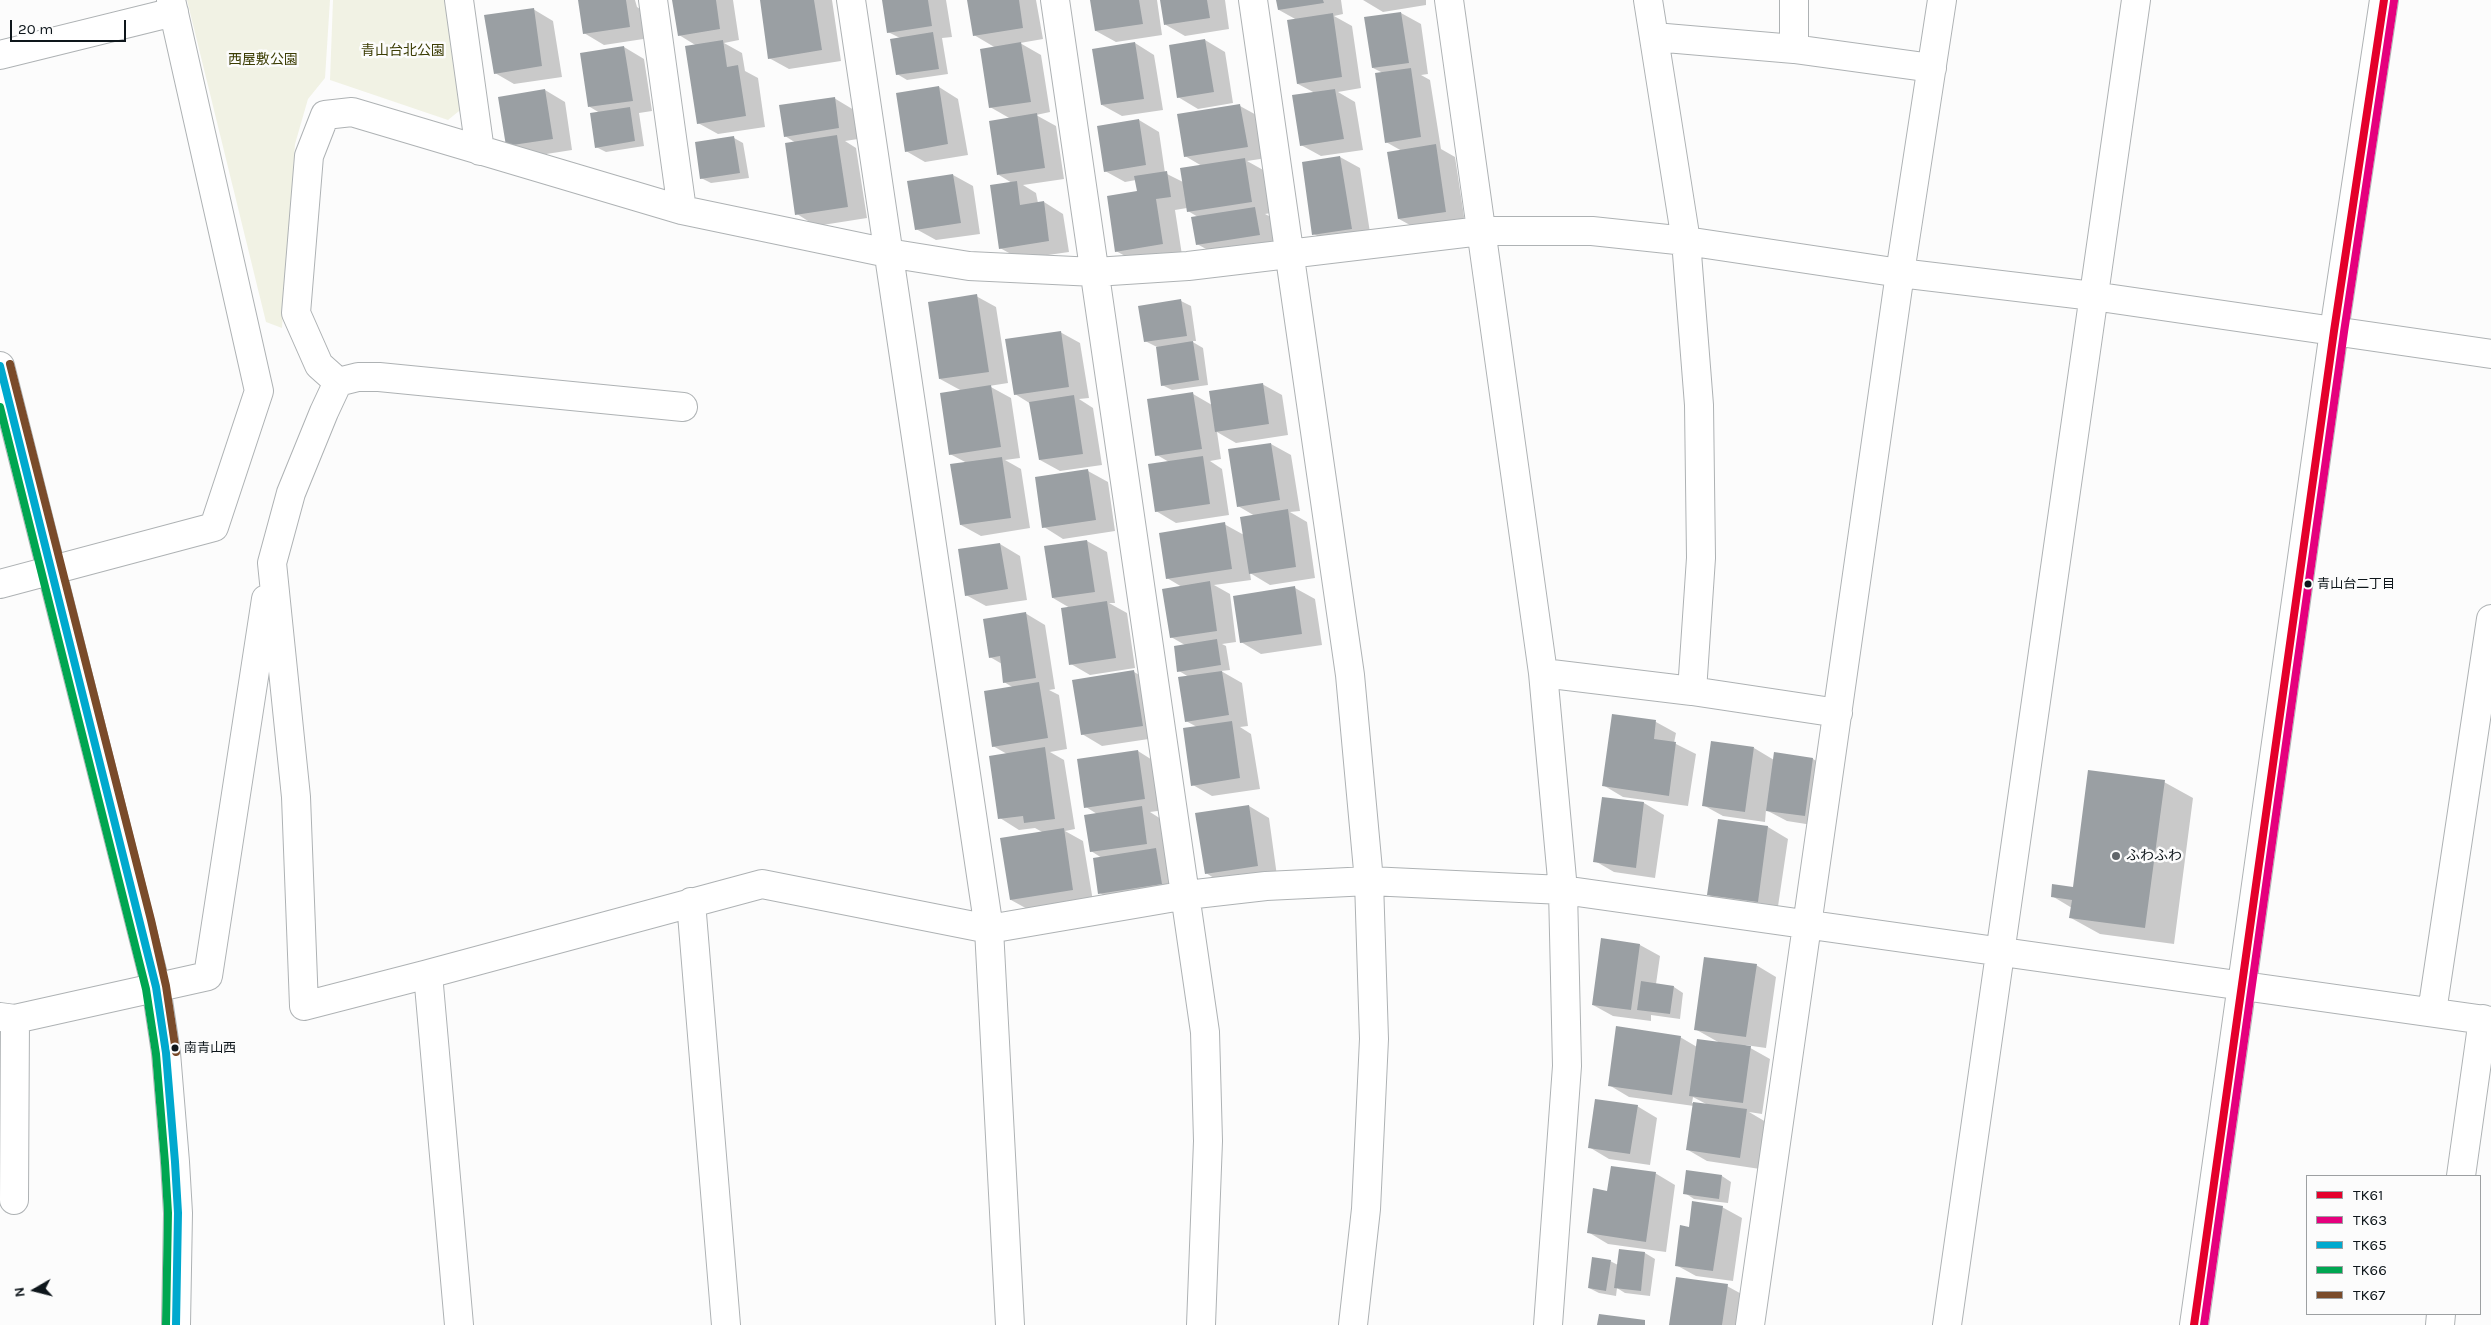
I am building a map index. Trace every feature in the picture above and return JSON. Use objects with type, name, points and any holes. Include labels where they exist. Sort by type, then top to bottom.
[{"type":"street","points":[[459,0],[480,151]]},
{"type":"street","points":[[653,0],[682,210]]},
{"type":"street","points":[[851,0],[989,929],[1010,1325]]},
{"type":"street","points":[[1055,0],[1187,895],[1205,1032],[1208,1141],[1201,1325]]},
{"type":"street","points":[[1253,0],[1350,675],[1369,880],[1374,1039],[1366,1209],[1353,1325]]},
{"type":"street","points":[[1449,0],[1543,673],[1564,890],[1568,1066],[1548,1325]]},
{"type":"street","points":[[1648,0],[1686,241],[1699,405],[1701,558],[1692,691]]},
{"type":"street","points":[[1794,0],[1794,49]]},
{"type":"street","points":[[1750,1325],[1900,273],[1942,0]]},
{"type":"street","points":[[1947,1325],[2136,0]]},
{"type":"street","points":[[2194,1325],[2334,331],[2384,0]]},
{"type":"street","points":[[0,55],[173,6],[259,391],[214,527],[0,584]]},
{"type":"street","points":[[1654,37],[1794,49],[1932,68]]},
{"type":"street","points":[[338,382],[319,365],[296,313],[309,156],[325,115],[352,112],[682,210],[888,253],[969,266],[1095,272],[1188,266],[1288,252],[1481,231],[1592,231],[1686,241],[1900,273],[2093,296],[2491,354]]},
{"type":"street","points":[[0,366],[156,987],[166,1053],[175,1162],[178,1213],[176,1325]]},
{"type":"street","points":[[338,382],[358,377],[379,378],[683,408]]},
{"type":"street","points":[[14,1200],[8,1018],[208,976],[272,563],[291,493],[338,382]]},
{"type":"street","points":[[272,563],[296,796],[304,1006],[762,884],[989,929],[1187,895],[1266,886],[1369,880],[1564,890],[2487,1020],[2461,1175]]},
{"type":"street","points":[[2432,1012],[2491,619]]},
{"type":"street","points":[[1543,673],[1692,691],[1838,713]]},
{"type":"street","points":[[691,902],[726,1325]]},
{"type":"street","points":[[428,974],[459,1325]]},
{"type":"green space","name":"西屋敷公園","points":[[187,0],[330,0],[325,78],[308,99],[295,144],[282,328],[266,322]]},
{"type":"green space","name":"青山台北公園","points":[[333,0],[447,0],[464,107],[448,120],[330,80]]},
{"type":"building","points":[[578,0],[626,0],[630,27],[583,34]]},
{"type":"building","points":[[672,0],[716,0],[720,29],[678,36]]},
{"type":"building","points":[[760,0],[814,0],[822,50],[768,59]]},
{"type":"building","points":[[882,0],[928,0],[932,26],[887,33]]},
{"type":"building","points":[[967,0],[1019,0],[1023,28],[973,36]]},
{"type":"building","points":[[1090,0],[1139,0],[1143,24],[1095,31]]},
{"type":"building","points":[[1160,0],[1207,0],[1210,18],[1164,25]]},
{"type":"building","points":[[1276,0],[1323,0],[1324,3],[1278,10]]},
{"type":"building","points":[[534,8],[542,66],[494,74],[484,15]]},
{"type":"building","points":[[1401,12],[1409,63],[1372,68],[1364,17]]},
{"type":"building","points":[[1333,13],[1342,77],[1297,84],[1287,20]]},
{"type":"building","points":[[933,32],[939,69],[896,75],[890,39]]},
{"type":"building","points":[[1205,39],[1214,92],[1177,98],[1169,45]]},
{"type":"building","points":[[723,40],[727,67],[738,65],[746,116],[697,124],[685,46]]},
{"type":"building","points":[[1021,42],[1031,102],[989,108],[980,49]]},
{"type":"building","points":[[1135,42],[1144,99],[1101,105],[1092,49]]},
{"type":"building","points":[[624,46],[633,101],[588,107],[580,53]]},
{"type":"building","points":[[1411,68],[1421,137],[1385,143],[1375,73]]},
{"type":"building","points":[[939,86],[948,144],[905,152],[896,93]]},
{"type":"building","points":[[545,89],[553,139],[506,146],[498,97]]},
{"type":"building","points":[[1335,89],[1344,139],[1300,146],[1292,95]]},
{"type":"building","points":[[835,97],[839,128],[784,137],[779,105]]},
{"type":"building","points":[[1240,104],[1248,147],[1184,157],[1177,114]]},
{"type":"building","points":[[630,107],[635,141],[595,148],[590,113]]},
{"type":"building","points":[[1037,113],[1045,168],[997,175],[989,121]]},
{"type":"building","points":[[1139,119],[1146,165],[1104,172],[1097,126]]},
{"type":"building","points":[[837,135],[848,207],[795,215],[785,143]]},
{"type":"building","points":[[734,136],[740,173],[700,179],[695,142]]},
{"type":"building","points":[[1436,144],[1446,212],[1398,219],[1387,152]]},
{"type":"building","points":[[1340,156],[1352,229],[1312,235],[1302,162]]},
{"type":"building","points":[[1245,158],[1252,202],[1187,212],[1180,168]]},
{"type":"building","points":[[1167,171],[1171,197],[1156,199],[1163,244],[1115,252],[1107,196],[1137,191],[1134,176]]},
{"type":"building","points":[[953,174],[961,223],[915,230],[907,181]]},
{"type":"building","points":[[1017,181],[1020,205],[1044,201],[1049,241],[999,249],[990,185]]},
{"type":"building","points":[[1255,207],[1260,235],[1196,245],[1191,217]]},
{"type":"building","points":[[977,294],[989,372],[939,379],[928,302]]},
{"type":"building","points":[[1181,299],[1187,336],[1144,342],[1138,306]]},
{"type":"building","points":[[1061,331],[1069,387],[1014,395],[1005,339]]},
{"type":"building","points":[[1193,341],[1199,380],[1161,386],[1156,347]]},
{"type":"building","points":[[1263,383],[1269,424],[1215,432],[1209,391]]},
{"type":"building","points":[[991,385],[1001,447],[949,455],[940,393]]},
{"type":"building","points":[[1193,392],[1202,449],[1155,456],[1147,399]]},
{"type":"building","points":[[1074,395],[1083,454],[1039,460],[1029,402]]},
{"type":"building","points":[[1271,443],[1280,500],[1237,507],[1228,449]]},
{"type":"building","points":[[1203,456],[1210,504],[1155,512],[1148,464]]},
{"type":"building","points":[[1002,457],[1011,518],[960,525],[950,464]]},
{"type":"building","points":[[1088,469],[1096,520],[1042,528],[1035,477]]},
{"type":"building","points":[[1288,509],[1296,567],[1249,574],[1240,517]]},
{"type":"building","points":[[1225,522],[1232,569],[1166,579],[1159,533]]},
{"type":"building","points":[[1087,540],[1095,592],[1052,598],[1044,546]]},
{"type":"building","points":[[1000,543],[1008,589],[965,596],[958,549]]},
{"type":"building","points":[[1210,581],[1217,631],[1170,638],[1162,589]]},
{"type":"building","points":[[1295,586],[1302,634],[1240,643],[1233,596]]},
{"type":"building","points":[[1107,601],[1116,658],[1069,665],[1061,608]]},
{"type":"building","points":[[1026,612],[1036,678],[1003,683],[1000,656],[989,658],[983,619]]},
{"type":"building","points":[[1217,639],[1221,665],[1177,672],[1174,646]]},
{"type":"building","points":[[1134,670],[1143,726],[1081,735],[1072,680]]},
{"type":"building","points":[[1222,671],[1229,715],[1185,722],[1178,677]]},
{"type":"building","points":[[1039,682],[1048,738],[992,747],[984,691]]},
{"type":"building","points":[[1612,714],[1656,720],[1654,739],[1676,742],[1669,796],[1602,786]]},
{"type":"building","points":[[1232,721],[1240,778],[1191,786],[1183,728]]},
{"type":"building","points":[[1711,741],[1754,747],[1745,812],[1702,806]]},
{"type":"building","points":[[1045,747],[1055,819],[1024,823],[1023,816],[998,819],[989,756]]},
{"type":"building","points":[[1138,750],[1145,799],[1084,808],[1077,759]]},
{"type":"building","points":[[1774,752],[1813,758],[1805,816],[1766,811]]},
{"type":"building","points":[[2088,770],[2165,780],[2145,928],[2069,918],[2072,900],[2051,897],[2052,884],[2073,887]]},
{"type":"building","points":[[1602,797],[1644,802],[1636,868],[1593,862]]},
{"type":"building","points":[[1249,805],[1258,866],[1205,874],[1195,813]]},
{"type":"building","points":[[1142,806],[1147,844],[1090,852],[1084,815]]},
{"type":"building","points":[[1718,819],[1768,826],[1758,902],[1707,895]]},
{"type":"building","points":[[1064,828],[1073,890],[1010,900],[1000,838]]},
{"type":"building","points":[[1156,848],[1162,884],[1098,894],[1093,858]]},
{"type":"building","points":[[1601,938],[1640,944],[1631,1010],[1592,1005]]},
{"type":"building","points":[[1704,957],[1757,964],[1746,1037],[1694,1030]]},
{"type":"building","points":[[1641,981],[1674,986],[1670,1014],[1637,1010]]},
{"type":"building","points":[[1616,1026],[1681,1036],[1672,1095],[1608,1086]]},
{"type":"building","points":[[1697,1039],[1751,1046],[1743,1103],[1689,1096]]},
{"type":"building","points":[[1595,1099],[1638,1105],[1630,1154],[1588,1148]]},
{"type":"building","points":[[1693,1102],[1747,1109],[1740,1158],[1686,1150]]},
{"type":"building","points":[[1611,1166],[1656,1172],[1646,1242],[1587,1233],[1593,1188],[1607,1191]]},
{"type":"building","points":[[1686,1170],[1722,1175],[1719,1199],[1683,1194]]},
{"type":"building","points":[[1692,1201],[1723,1206],[1713,1271],[1675,1266],[1680,1225],[1689,1227]]},
{"type":"building","points":[[1619,1249],[1645,1252],[1641,1291],[1614,1288]]},
{"type":"building","points":[[1592,1257],[1611,1260],[1606,1291],[1588,1288]]},
{"type":"building","points":[[1676,1277],[1728,1284],[1722,1325],[1669,1325]]},
{"type":"building","points":[[1599,1314],[1645,1320],[1645,1325],[1597,1325]]},
{"type":"transit line","name":"TK61","points":[[2194,1325],[2334,331],[2384,0]]},
{"type":"transit line","name":"TK63","points":[[2204,1325],[2344,332],[2394,1]]},
{"type":"transit line","name":"TK67","points":[[10,364],[151,920],[166,986],[176,1052]]},
{"type":"transit line","name":"TK65","points":[[0,366],[156,987],[166,1053],[175,1162],[178,1213],[176,1325]]},
{"type":"transit line","name":"TK66","points":[[0,407],[146,989],[156,1054],[168,1213],[166,1325]]},
{"type":"place","name":"青山台二丁目","points":[[2308,584]]},
{"type":"place","name":"ふわふわ","points":[[2116,856]]},
{"type":"place","name":"南青山西","points":[[175,1048]]}]
